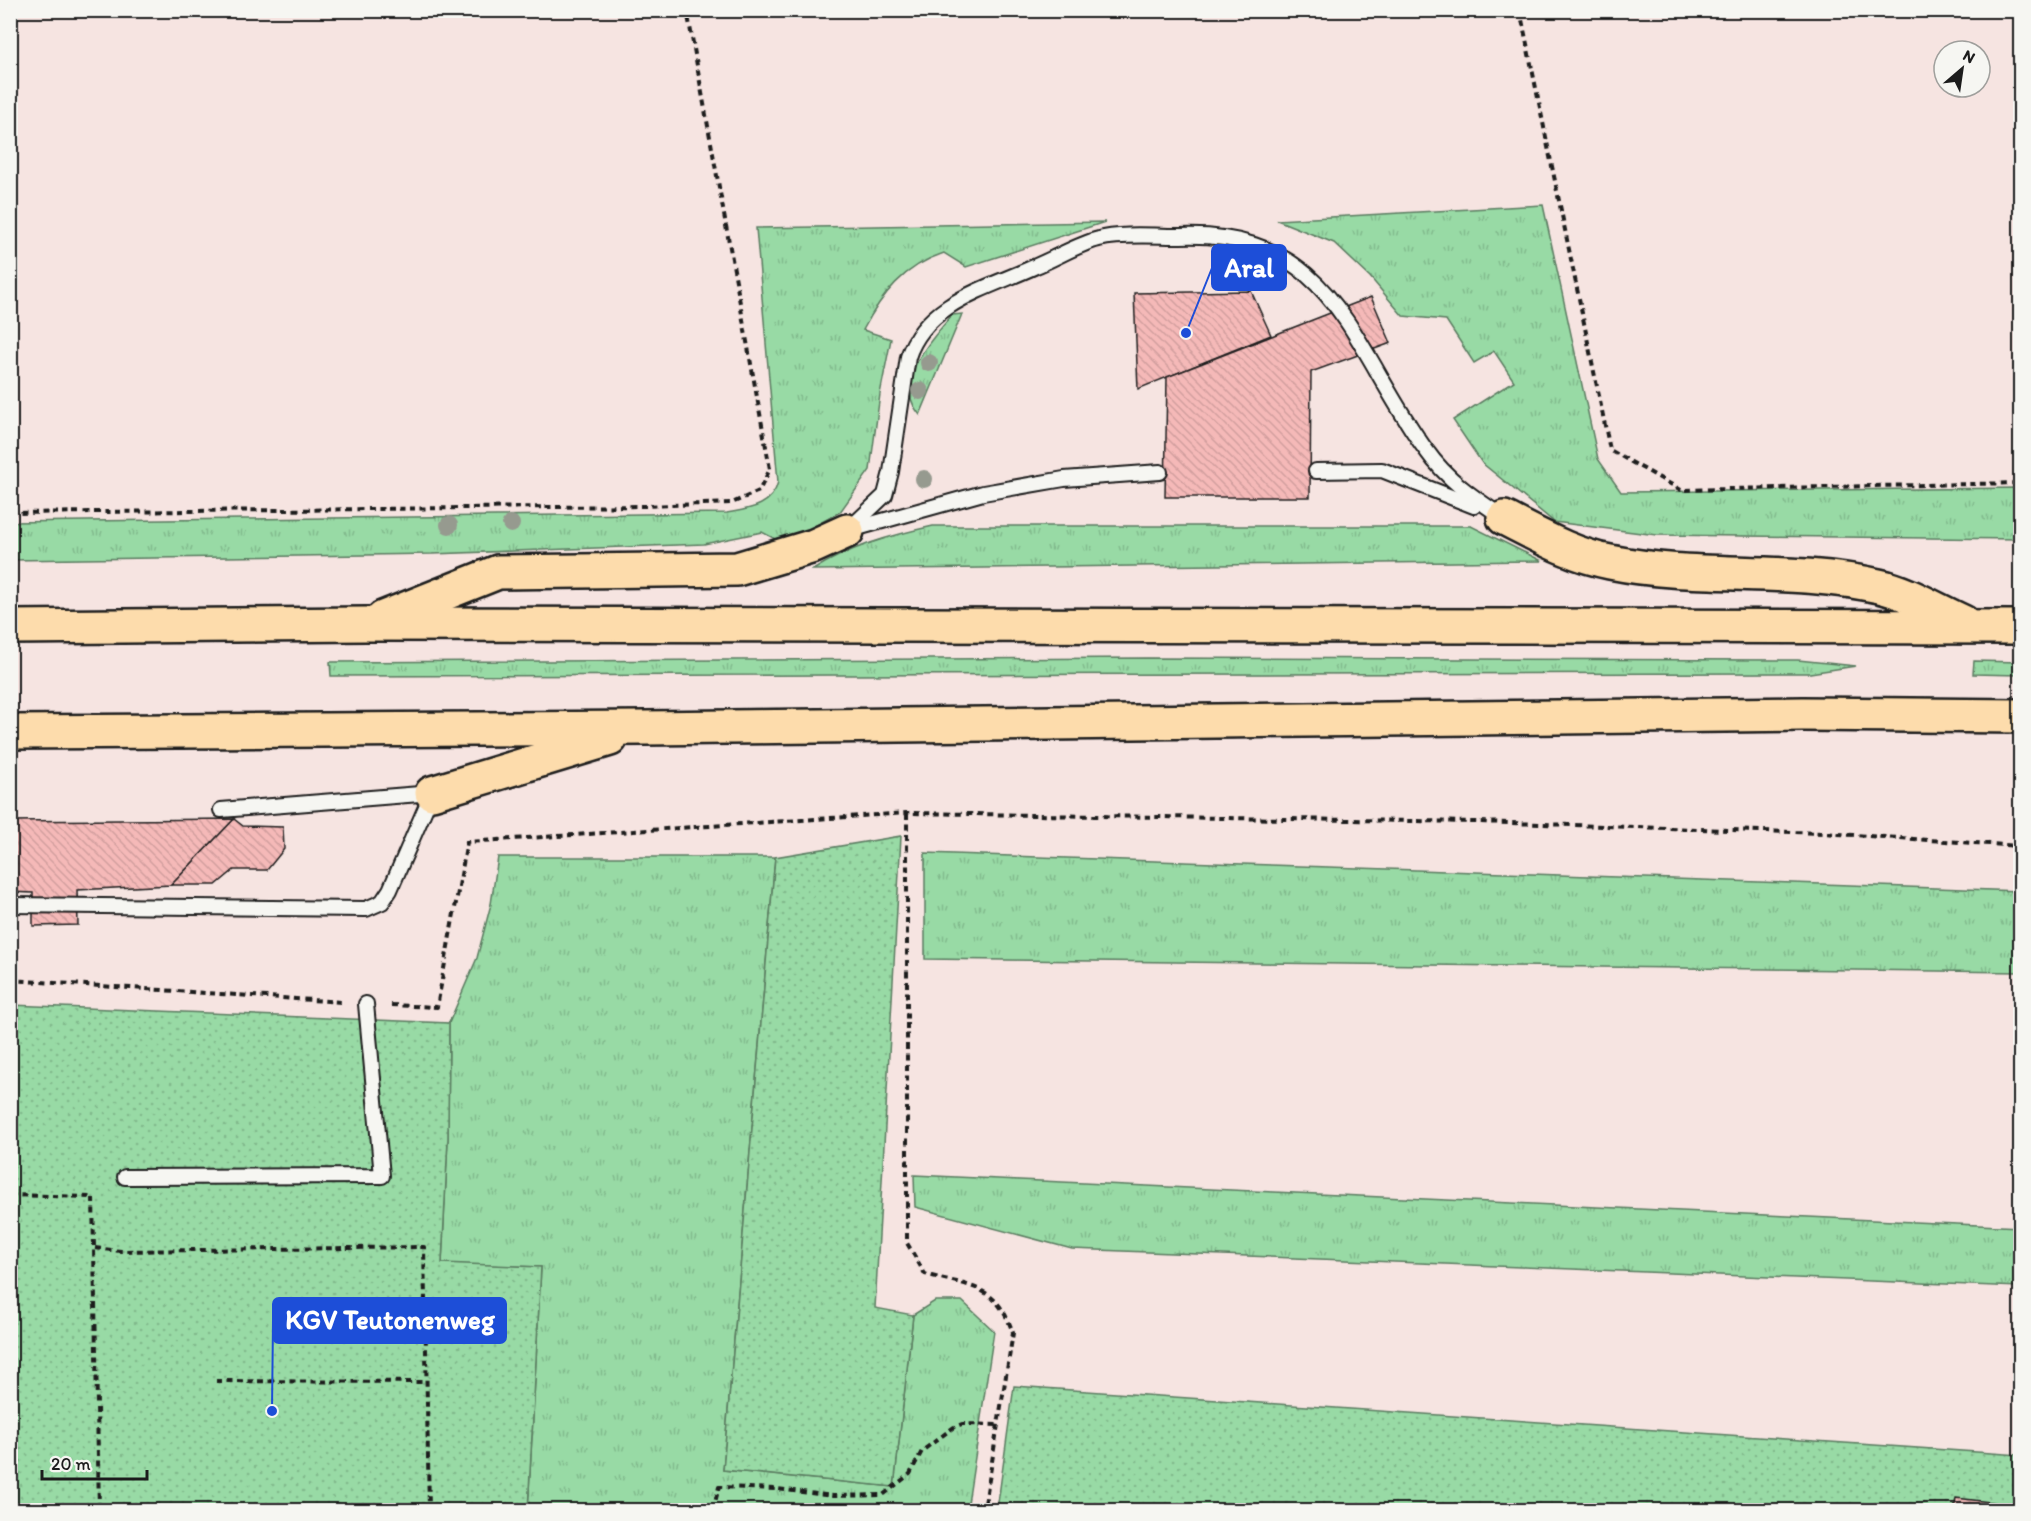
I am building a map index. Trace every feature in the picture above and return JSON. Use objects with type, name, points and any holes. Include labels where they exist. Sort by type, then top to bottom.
[{"type":"highway","points":[[1504,518],[1574,552],[1610,562],[1700,572],[1794,574],[1881,586],[1976,627]]},
{"type":"highway","points":[[367,624],[498,572],[736,568],[814,546],[847,531]]},
{"type":"highway","points":[[10,627],[367,624],[2020,627]]},
{"type":"highway","points":[[10,732],[646,728],[1803,714],[2020,716]]},
{"type":"highway","points":[[432,793],[646,728]]},
{"type":"lane","points":[[847,531],[885,495],[891,472],[908,357],[914,339],[943,308],[1099,238],[1211,235],[1246,240],[1283,256],[1308,274],[1331,298],[1426,451],[1458,488],[1504,518]]},
{"type":"lane","points":[[1316,471],[1382,470],[1504,518]]},
{"type":"lane","points":[[847,531],[983,492],[1064,479],[1160,472]]},
{"type":"lane","points":[[10,905],[366,909],[382,902],[390,890],[432,793],[221,810]]},
{"type":"lane","points":[[125,1177],[382,1176],[366,1004]]},
{"type":"path","points":[[10,513],[644,506],[732,503],[759,491],[770,469],[687,10]]},
{"type":"path","points":[[1520,10],[1610,450],[1681,490],[2020,483]]},
{"type":"path","points":[[10,980],[437,1007],[467,842],[908,813],[1478,822],[1823,833],[2020,846]]},
{"type":"path","points":[[908,813],[907,1243],[925,1274],[990,1293],[1006,1312],[1013,1333],[984,1510]]},
{"type":"path","points":[[10,1195],[93,1197],[99,1510]]},
{"type":"path","points":[[95,1248],[121,1251],[424,1247],[429,1510]]},
{"type":"path","points":[[216,1381],[428,1382]]},
{"type":"path","points":[[713,1510],[719,1487],[778,1489],[833,1496],[883,1495],[910,1474],[922,1451],[954,1426],[999,1425]]},
{"type":"green space","points":[[1543,205],[1598,459],[1621,492],[2020,488],[2020,539],[1657,535],[1554,522],[1482,463],[1453,420],[1514,381],[1494,351],[1474,363],[1446,320],[1403,316],[1370,277],[1334,243],[1277,220]]},
{"type":"green space","points":[[1105,222],[966,267],[944,253],[917,265],[886,293],[863,330],[891,339],[880,394],[870,470],[840,512],[802,533],[777,540],[762,532],[704,544],[432,554],[11,560],[10,522],[727,513],[751,508],[765,502],[775,490],[778,482],[756,228]]},
{"type":"green space","points":[[962,314],[920,415],[912,402],[910,389],[917,362],[952,315]]},
{"type":"green space","points":[[933,526],[1471,526],[1542,561],[813,570],[871,543]]},
{"type":"green space","points":[[1148,658],[1798,660],[1856,666],[1810,673],[331,676],[330,662]]},
{"type":"green space","points":[[1974,661],[2020,662],[2020,675],[1973,674]]},
{"type":"green space","points":[[901,836],[875,1308],[913,1315],[894,1487],[723,1470],[775,857]]},
{"type":"green space","points":[[925,853],[2020,891],[2020,972],[925,959]]},
{"type":"green space","points":[[498,857],[775,857],[723,1470],[894,1487],[913,1315],[935,1301],[962,1301],[994,1331],[967,1510],[528,1510],[541,1267],[442,1264],[448,1139],[449,1023],[477,958],[491,904]]},
{"type":"green space","points":[[11,1005],[449,1023],[448,1139],[442,1263],[541,1267],[528,1510],[11,1510]]},
{"type":"green space","points":[[914,1175],[2020,1227],[2020,1287],[1072,1249],[915,1207]]},
{"type":"green space","points":[[1014,1386],[2020,1455],[2020,1510],[997,1510]]},
{"type":"building","points":[[1251,291],[1271,335],[1138,389],[1134,293]]},
{"type":"building","points":[[1371,297],[1391,343],[1311,372],[1310,497],[1165,497],[1167,377]]},
{"type":"building","points":[[234,819],[243,826],[283,827],[284,849],[267,870],[234,870],[216,885],[171,885]]},
{"type":"building","points":[[234,819],[171,885],[77,890],[78,925],[33,926],[33,893],[10,892],[10,821]]},
{"type":"building","points":[[1956,1498],[1998,1503],[1998,1510],[1954,1510]]},
{"type":"place","name":"Aral","points":[[1186,333]]},
{"type":"place","name":"KGV Teutonenweg","points":[[272,1411]]}]
